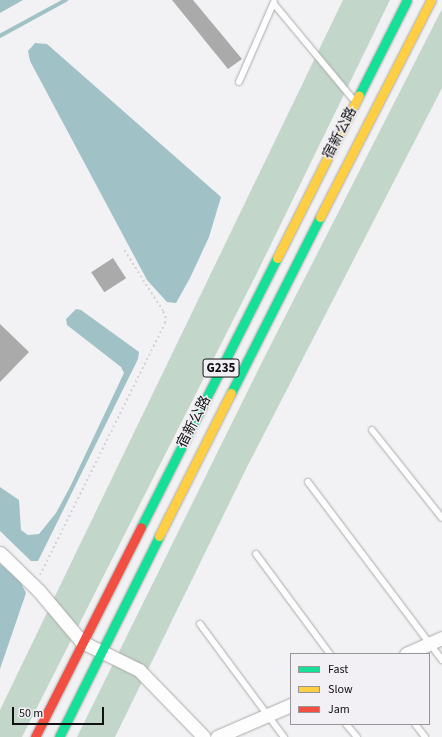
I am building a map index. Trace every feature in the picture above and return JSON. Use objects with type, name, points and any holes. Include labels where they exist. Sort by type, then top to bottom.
[{"type":"highway","name":"宿新公路","points":[[35,737],[407,0]]},
{"type":"highway","name":"宿新公路","points":[[59,737],[263,327],[431,0]]},
{"type":"street","points":[[0,553],[34,587],[82,642],[139,670],[204,737]]},
{"type":"street","points":[[408,653],[442,638]]},
{"type":"street","points":[[217,737],[290,705]]},
{"type":"lane","points":[[239,82],[274,2],[355,103]]},
{"type":"lane","points":[[372,430],[442,518]]},
{"type":"lane","points":[[308,482],[442,660]]},
{"type":"lane","points":[[256,554],[329,653]]},
{"type":"lane","points":[[200,624],[284,737]]},
{"type":"lane","points":[[347,725],[357,737]]},
{"type":"lane","points":[[416,725],[425,737]]},
{"type":"path","points":[[34,587],[165,323],[166,318],[163,311],[123,248]]},
{"type":"green space","points":[[343,0],[390,0],[256,275],[22,737],[0,737],[0,710]]},
{"type":"green space","points":[[442,9],[442,88],[247,467],[115,737],[77,737],[263,360]]},
{"type":"water","points":[[0,0],[23,0],[0,13]]},
{"type":"water","points":[[35,43],[47,44],[221,197],[209,237],[190,278],[176,303],[167,302],[147,280],[30,61],[28,51]]},
{"type":"water","points":[[76,309],[81,310],[139,352],[138,359],[38,561],[31,561],[0,531],[0,487],[19,500],[21,530],[28,535],[39,534],[56,513],[70,487],[124,373],[121,367],[67,325],[66,319]]},
{"type":"water","points":[[0,564],[20,581],[26,593],[0,669]]},
{"type":"building","points":[[172,0],[193,0],[242,59],[228,69]]},
{"type":"building","points":[[113,258],[126,278],[104,292],[91,272]]},
{"type":"building","points":[[0,324],[29,352],[0,382]]},
{"type":"waterway","points":[[0,36],[66,0]]},
{"type":"traffic: fast","points":[[359,95],[407,0]]},
{"type":"traffic: fast","points":[[231,393],[320,217]]},
{"type":"traffic: fast","points":[[141,527],[277,258]]},
{"type":"traffic: fast","points":[[59,737],[159,536]]},
{"type":"traffic: slow","points":[[320,217],[431,0]]},
{"type":"traffic: slow","points":[[277,258],[359,95]]},
{"type":"traffic: slow","points":[[159,536],[231,393]]},
{"type":"traffic: jam","points":[[35,737],[141,527]]}]
